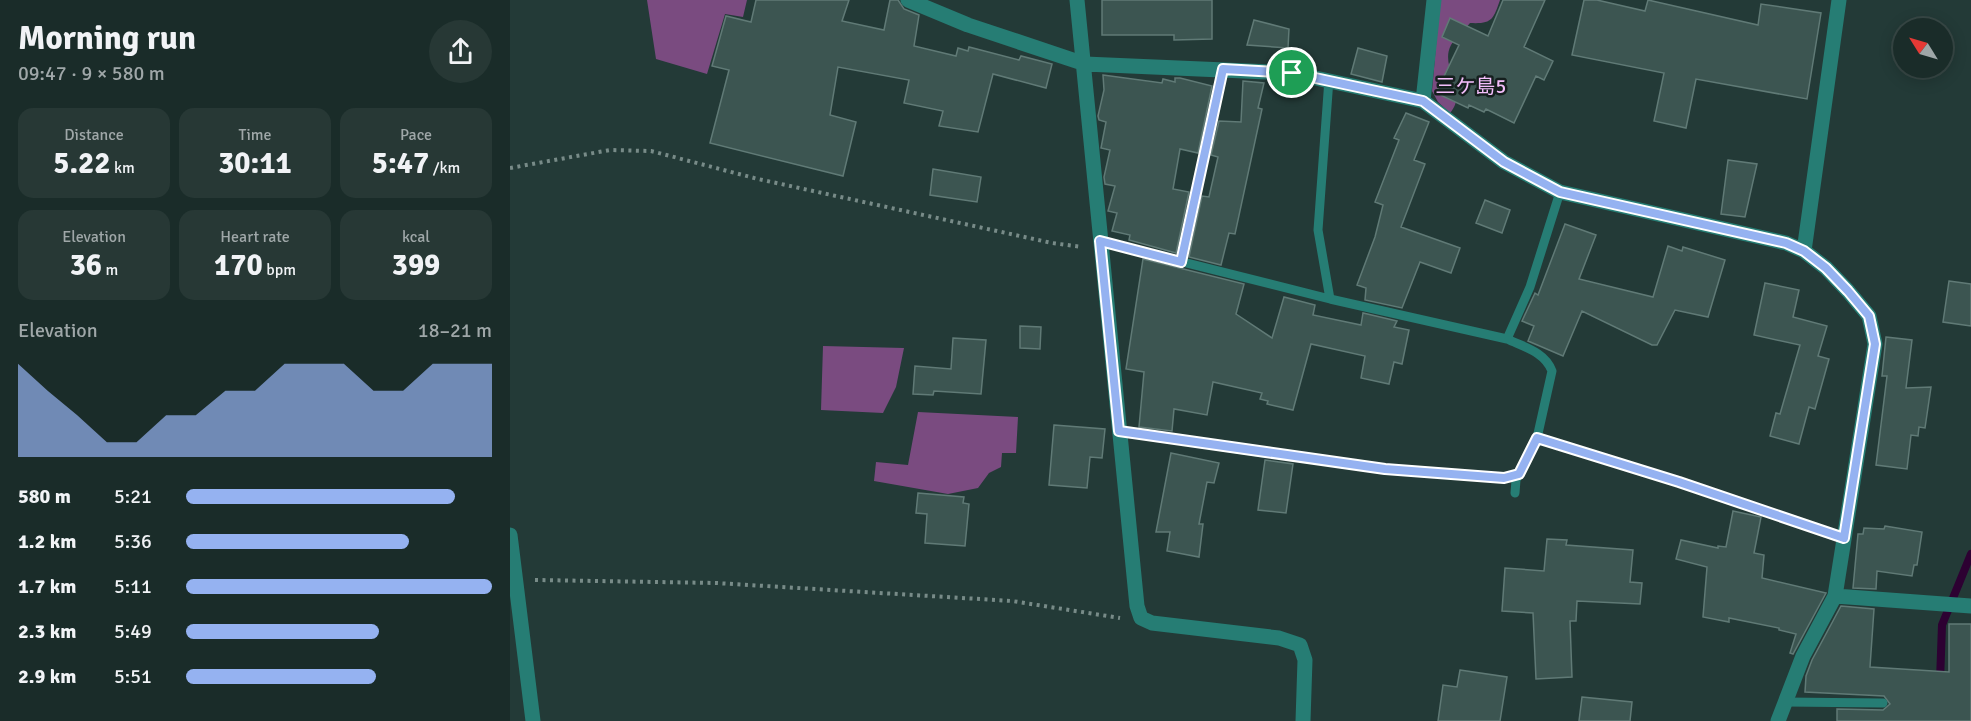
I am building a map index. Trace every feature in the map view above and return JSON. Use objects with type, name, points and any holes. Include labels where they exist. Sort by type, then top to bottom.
[{"type":"street","points":[[908,0],[968,25],[1085,64],[1292,73],[1329,79],[1423,101],[1504,162],[1560,192],[1786,243],[1804,251],[1826,268],[1869,316],[1875,344],[1835,596],[1803,656],[1778,721]]},
{"type":"street","points":[[1077,0],[1137,606],[1141,618],[1152,623],[1279,638],[1300,645],[1305,660],[1303,721]]},
{"type":"street","points":[[1423,101],[1434,0]]},
{"type":"street","points":[[1804,251],[1839,0]]},
{"type":"street","points":[[510,535],[518,579],[533,721]]},
{"type":"street","points":[[1835,596],[1971,606]]},
{"type":"lane","points":[[1181,262],[1223,69]]},
{"type":"lane","points":[[1329,79],[1318,230],[1330,299]]},
{"type":"lane","points":[[1507,339],[1530,287],[1560,192]]},
{"type":"lane","points":[[1100,245],[1507,339],[1540,354],[1549,362],[1552,371],[1537,438],[1519,474],[1515,494]]},
{"type":"lane","points":[[1119,431],[1264,453]]},
{"type":"lane","points":[[1785,702],[1883,704]]},
{"type":"path","points":[[510,168],[610,150],[651,151],[758,179],[1052,243],[1100,245]]},
{"type":"path","points":[[1537,438],[1702,489],[1844,538]]},
{"type":"path","points":[[1264,453],[1446,476],[1504,478],[1519,474]]},
{"type":"path","points":[[518,579],[716,583],[977,599],[1012,602],[1135,621],[1141,618]]},
{"type":"shaded area","points":[[647,0],[747,0],[743,17],[725,14],[707,74],[656,59]]},
{"type":"shaded area","points":[[1440,0],[1500,0],[1491,19],[1483,23],[1470,23],[1451,45],[1448,62],[1456,88],[1456,97],[1455,105],[1450,113],[1438,102],[1432,91]]},
{"type":"shaded area","points":[[823,346],[904,348],[896,387],[883,413],[821,410]]},
{"type":"shaded area","points":[[918,412],[1018,417],[1016,453],[1002,453],[1001,467],[989,473],[978,488],[948,494],[874,481],[876,462],[908,465]]},
{"type":"building","points":[[756,0],[849,0],[842,21],[884,30],[890,0],[898,0],[904,9],[919,15],[914,46],[956,56],[958,48],[968,51],[969,47],[1019,60],[1021,56],[1052,64],[1046,88],[993,74],[978,132],[939,126],[943,111],[904,103],[909,80],[838,67],[830,115],[856,122],[843,176],[710,143],[729,70],[712,66],[726,16],[751,22]]},
{"type":"building","points":[[1102,0],[1212,0],[1212,39],[1174,40],[1174,35],[1102,35]]},
{"type":"building","points":[[1503,0],[1545,0],[1524,47],[1553,61],[1544,80],[1536,76],[1514,123],[1486,109],[1484,112],[1469,105],[1468,108],[1436,93],[1459,45],[1442,37],[1450,18],[1488,36]]},
{"type":"building","points":[[1584,0],[1597,0],[1645,11],[1648,0],[1758,25],[1761,4],[1821,13],[1807,99],[1696,79],[1686,128],[1654,121],[1664,73],[1572,55]]},
{"type":"building","points":[[1254,20],[1289,29],[1288,48],[1247,45]]},
{"type":"building","points":[[1358,48],[1387,56],[1382,82],[1351,74]]},
{"type":"building","points":[[1103,75],[1162,83],[1163,79],[1175,82],[1175,78],[1180,78],[1212,86],[1198,153],[1180,149],[1173,189],[1189,192],[1176,253],[1129,240],[1130,235],[1112,231],[1117,213],[1108,211],[1115,186],[1105,184],[1104,177],[1110,150],[1101,148],[1106,122],[1099,120],[1098,116],[1104,90]]},
{"type":"building","points":[[1243,81],[1264,83],[1258,108],[1262,109],[1235,234],[1229,233],[1221,265],[1189,257],[1202,196],[1209,197],[1218,157],[1211,155],[1219,121],[1241,122]]},
{"type":"building","points":[[1406,113],[1429,122],[1414,160],[1425,164],[1401,227],[1460,248],[1451,273],[1420,262],[1402,308],[1365,300],[1366,288],[1357,285],[1375,237],[1383,205],[1375,202],[1399,140],[1394,138]]},
{"type":"building","points":[[1728,160],[1757,164],[1745,217],[1721,214]]},
{"type":"building","points":[[933,169],[981,177],[977,202],[930,195]]},
{"type":"building","points":[[1485,200],[1510,210],[1502,233],[1476,223]]},
{"type":"building","points":[[1565,224],[1596,235],[1579,279],[1653,297],[1668,246],[1682,251],[1683,247],[1725,260],[1708,317],[1675,310],[1657,345],[1652,345],[1582,311],[1563,356],[1528,341],[1534,326],[1522,321],[1535,293],[1538,295]]},
{"type":"building","points":[[1143,259],[1244,284],[1236,314],[1272,338],[1284,297],[1315,305],[1313,315],[1361,325],[1363,313],[1397,321],[1394,327],[1409,330],[1402,364],[1394,362],[1389,384],[1361,378],[1365,356],[1311,344],[1293,410],[1267,404],[1268,401],[1260,399],[1262,393],[1213,382],[1207,415],[1174,409],[1172,431],[1139,427],[1144,372],[1126,369]]},
{"type":"building","points":[[1949,281],[1971,284],[1971,326],[1943,322]]},
{"type":"building","points":[[1765,283],[1799,290],[1793,317],[1827,326],[1818,356],[1829,359],[1815,409],[1809,407],[1799,444],[1770,436],[1776,413],[1780,414],[1800,345],[1754,335]]},
{"type":"building","points":[[1020,326],[1041,327],[1040,349],[1020,348]]},
{"type":"building","points":[[1886,337],[1912,340],[1906,388],[1931,387],[1925,428],[1919,427],[1918,436],[1911,435],[1907,469],[1876,465],[1887,376],[1882,376]]},
{"type":"building","points":[[953,338],[986,340],[981,394],[934,391],[933,395],[913,394],[915,366],[951,369]]},
{"type":"building","points":[[1054,425],[1105,429],[1102,458],[1090,457],[1087,488],[1049,485]]},
{"type":"building","points":[[1171,453],[1219,463],[1214,483],[1207,482],[1199,524],[1203,524],[1199,557],[1167,551],[1170,532],[1156,532]]},
{"type":"building","points":[[1265,460],[1293,464],[1286,513],[1258,510]]},
{"type":"building","points":[[918,493],[964,497],[963,503],[969,504],[965,546],[925,543],[927,514],[916,513]]},
{"type":"building","points":[[1733,511],[1761,517],[1754,553],[1764,555],[1762,578],[1826,593],[1793,654],[1790,653],[1796,634],[1779,630],[1779,628],[1729,618],[1729,622],[1703,617],[1707,567],[1676,559],[1681,540],[1718,548],[1718,546],[1726,547]]},
{"type":"building","points":[[1885,526],[1922,532],[1917,565],[1914,565],[1912,576],[1877,571],[1876,589],[1853,588],[1858,534],[1863,534],[1864,528],[1884,529]]},
{"type":"building","points":[[1547,539],[1567,540],[1566,545],[1633,550],[1630,582],[1642,583],[1640,604],[1577,601],[1576,621],[1570,621],[1572,677],[1536,679],[1533,613],[1502,611],[1505,568],[1544,571]]},
{"type":"building","points":[[1841,606],[1874,609],[1870,667],[1949,672],[1949,624],[1971,624],[1971,721],[1837,721],[1837,709],[1883,710],[1890,704],[1884,696],[1805,692],[1806,676],[1812,660]]},
{"type":"building","points":[[1460,670],[1507,677],[1500,721],[1438,721],[1443,685],[1457,687]]},
{"type":"building","points":[[1582,697],[1632,702],[1630,721],[1579,721]]},
{"type":"waterway","points":[[1940,681],[1942,625],[1971,554]]},
{"type":"district","name":"三ケ島5","points":[[1471,86]]},
{"type":"route","points":[[1223,69],[1292,73],[1329,79],[1423,101],[1504,162],[1560,192],[1786,243],[1804,251],[1826,268],[1869,316],[1875,344],[1844,538],[1804,522],[1537,438],[1519,474],[1504,478],[1446,476],[1385,469],[1119,431],[1100,241],[1181,262],[1223,69]]}]
